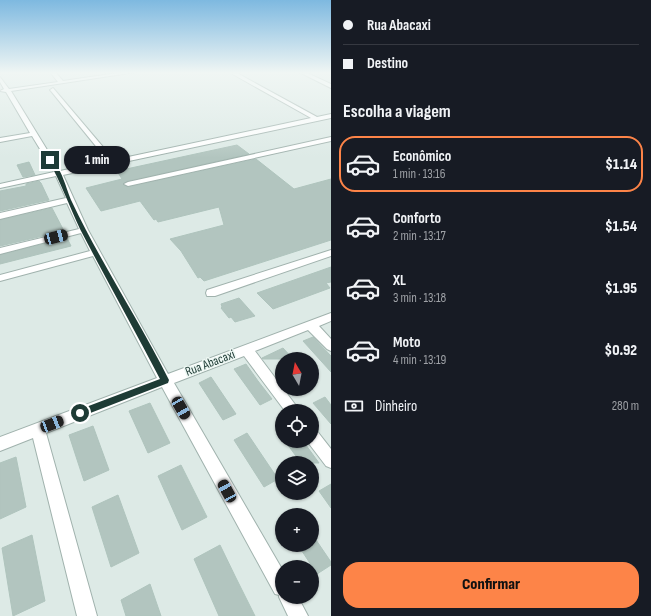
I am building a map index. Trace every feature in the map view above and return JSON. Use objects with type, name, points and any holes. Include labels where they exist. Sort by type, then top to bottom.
[{"type":"street","points":[[11,101],[34,134],[58,173],[84,230],[165,380],[275,575]]},
{"type":"street","points":[[62,101],[112,162]]},
{"type":"street","points":[[283,101],[316,119]]},
{"type":"street","points":[[0,186],[331,116]]},
{"type":"street","points":[[0,140],[34,134]]},
{"type":"street","points":[[128,184],[331,139]]},
{"type":"street","points":[[0,216],[69,200]]},
{"type":"street","points":[[0,251],[84,230]]},
{"type":"street","points":[[0,278],[96,252]]},
{"type":"street","points":[[211,293],[331,253]]},
{"type":"street","name":"Rua Abacaxi","points":[[0,444],[331,317]]},
{"type":"street","points":[[310,325],[331,346]]},
{"type":"street","points":[[246,349],[288,404]]},
{"type":"street","points":[[38,429],[87,616]]},
{"type":"street","points":[[319,445],[331,461]]},
{"type":"street","points":[[292,604],[298,616]]},
{"type":"building","points":[[237,145],[249,154],[128,181],[123,185],[128,187],[256,159],[294,189],[331,179],[331,240],[204,281],[200,277],[198,278],[181,251],[170,239],[224,225],[219,207],[158,222],[156,219],[154,220],[140,201],[101,211],[86,188],[122,179],[117,171]]},
{"type":"building","points":[[29,162],[35,175],[23,177],[17,165]]},
{"type":"building","points":[[39,181],[49,200],[0,211],[0,191],[26,186],[26,184]]},
{"type":"building","points":[[52,208],[64,231],[0,246],[0,220]]},
{"type":"building","points":[[67,238],[71,246],[0,264],[0,255]]},
{"type":"building","points":[[331,267],[331,282],[326,283],[330,288],[273,309],[257,293]]},
{"type":"building","points":[[239,298],[255,316],[235,322],[231,317],[229,318],[221,308],[221,304]]},
{"type":"building","points":[[313,337],[331,356],[331,372],[319,359],[319,352],[313,352],[303,341]]},
{"type":"building","points":[[283,348],[287,352],[275,352],[275,359],[262,358]]},
{"type":"building","points":[[246,364],[272,399],[260,405],[234,369]]},
{"type":"building","points":[[211,377],[236,414],[223,420],[199,383]]},
{"type":"building","points":[[325,397],[331,405],[331,424],[319,410],[319,404],[313,403]]},
{"type":"building","points":[[150,403],[170,443],[148,453],[129,411]]},
{"type":"building","points":[[93,426],[109,470],[84,481],[69,435]]},
{"type":"building","points":[[247,433],[275,475],[275,481],[264,487],[234,440]]},
{"type":"building","points":[[290,448],[308,448],[314,456],[296,456]]},
{"type":"building","points":[[16,457],[26,507],[0,519],[0,463]]},
{"type":"building","points":[[181,465],[207,517],[182,530],[158,476]]},
{"type":"building","points":[[331,484],[331,508],[319,491]]},
{"type":"building","points":[[118,495],[139,553],[111,567],[92,507]]},
{"type":"building","points":[[32,535],[45,601],[13,616],[2,548]]},
{"type":"building","points":[[319,544],[331,562],[331,565],[319,573],[319,560],[308,560],[303,552],[319,552]]},
{"type":"building","points":[[220,545],[255,616],[219,616],[194,559]]},
{"type":"building","points":[[150,584],[161,616],[126,616],[121,600]]},
{"type":"route","points":[[50,160],[58,173],[84,230],[165,380],[80,413]]}]
